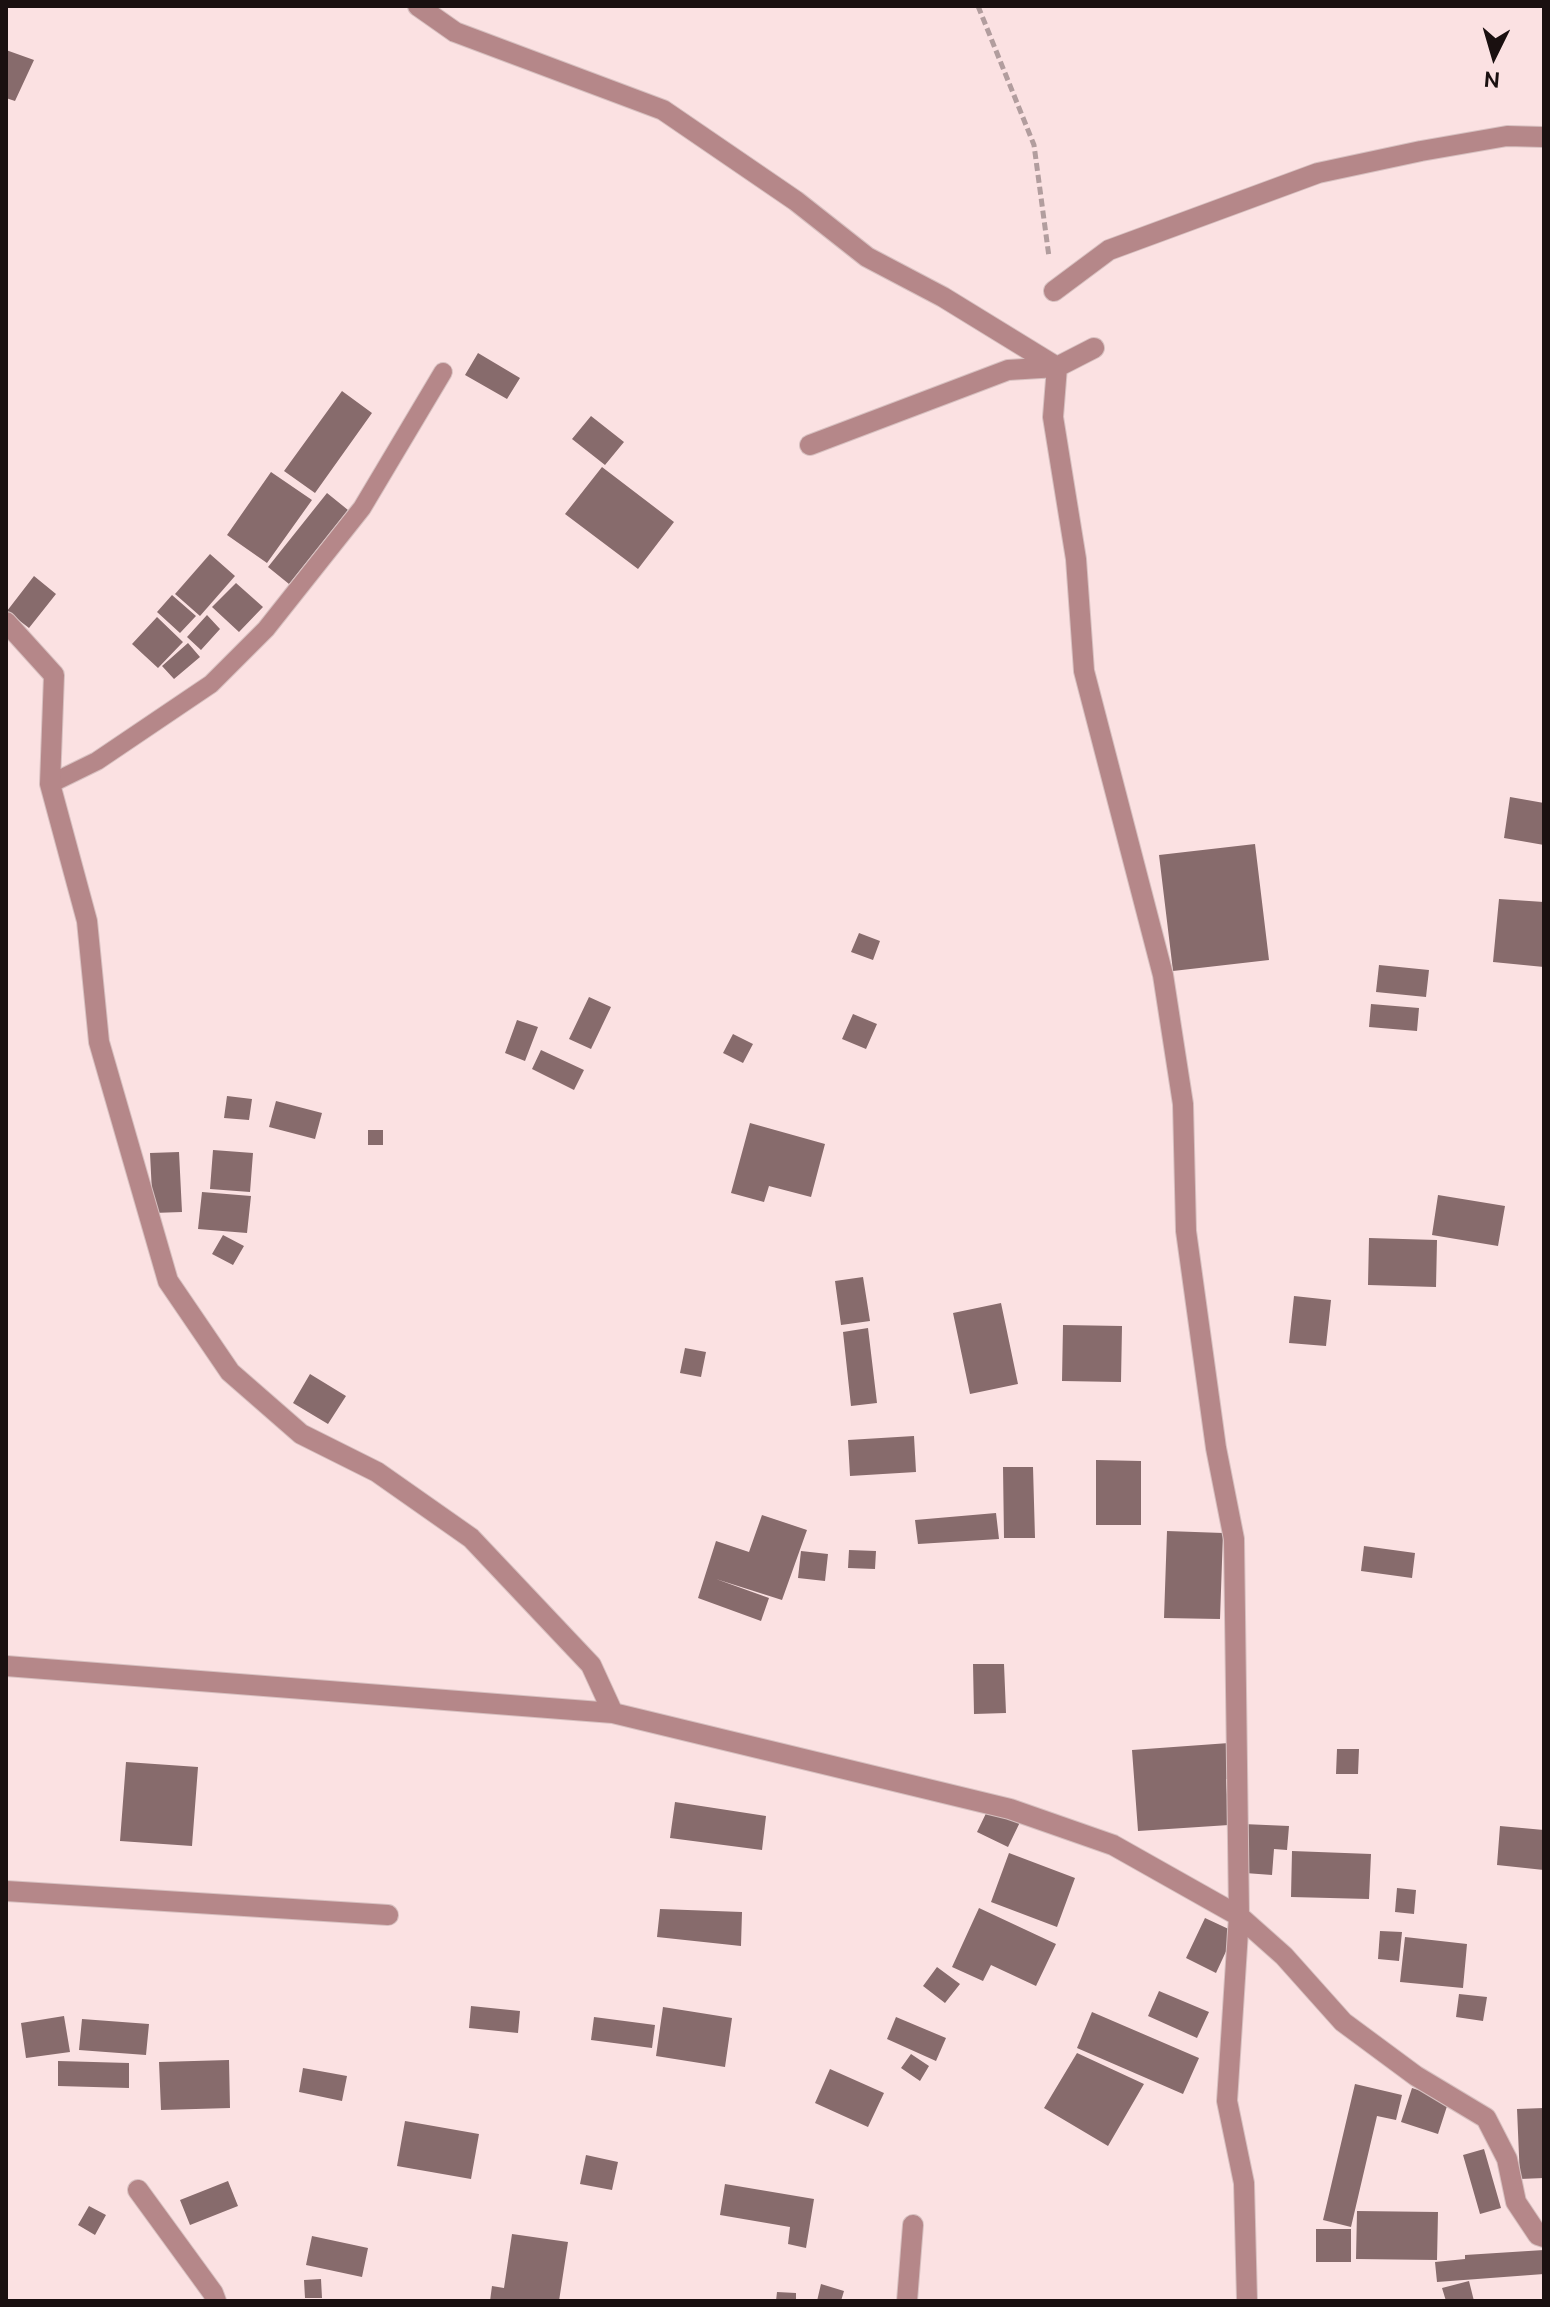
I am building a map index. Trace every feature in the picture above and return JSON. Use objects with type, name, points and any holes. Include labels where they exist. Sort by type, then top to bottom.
[{"type":"street","points":[[418,6],[455,32],[663,110],[796,201],[867,257],[943,297],[1057,367]]},
{"type":"street","points":[[1054,291],[1109,250],[1318,173],[1507,136],[1544,137]]},
{"type":"street","points":[[810,445],[1008,370],[1057,367],[1094,348]]},
{"type":"street","points":[[1057,367],[1053,417],[1076,559],[1084,671],[1163,975],[1183,1104],[1186,1231],[1216,1448],[1234,1539],[1239,1916],[1227,2101],[1244,2183],[1247,2301]]},
{"type":"street","points":[[6,622],[54,675],[50,784],[87,921],[99,1042],[168,1281],[230,1372],[301,1434],[377,1472],[471,1538],[591,1665],[613,1713]]},
{"type":"street","points":[[6,1666],[613,1713],[1010,1809],[1113,1845],[1239,1916],[1284,1956],[1343,2022],[1416,2076],[1486,2118],[1507,2159],[1516,2202],[1538,2235],[1544,2237]]},
{"type":"street","points":[[6,1891],[388,1915]]},
{"type":"street","points":[[138,2190],[216,2301]]},
{"type":"street","points":[[907,2301],[913,2225]]},
{"type":"lane","points":[[50,784],[97,761],[211,684],[266,629],[362,508],[443,372]]},
{"type":"path","points":[[978,6],[1034,145],[1054,291]]},
{"type":"building","points":[[6,50],[34,60],[15,101],[6,98]]},
{"type":"building","points":[[478,353],[520,378],[507,399],[465,375]]},
{"type":"building","points":[[342,391],[372,413],[315,493],[284,471]]},
{"type":"building","points":[[591,416],[624,442],[605,465],[572,439]]},
{"type":"building","points":[[602,467],[674,522],[638,569],[565,514]]},
{"type":"building","points":[[271,472],[312,500],[267,563],[227,535]]},
{"type":"building","points":[[327,493],[348,510],[289,584],[268,567]]},
{"type":"building","points":[[210,554],[235,576],[200,616],[175,594]]},
{"type":"building","points":[[34,576],[56,594],[29,628],[7,611]]},
{"type":"building","points":[[236,583],[263,607],[239,632],[212,607]]},
{"type":"building","points":[[172,595],[196,616],[180,633],[157,612]]},
{"type":"building","points":[[207,615],[220,629],[201,650],[187,637]]},
{"type":"building","points":[[157,617],[183,642],[158,668],[132,644]]},
{"type":"building","points":[[188,643],[200,657],[174,679],[162,666]]},
{"type":"building","points":[[1510,797],[1544,803],[1544,845],[1504,838]]},
{"type":"building","points":[[1255,844],[1269,960],[1173,971],[1159,855]]},
{"type":"building","points":[[1499,899],[1544,902],[1544,967],[1493,962]]},
{"type":"building","points":[[859,933],[880,941],[873,960],[851,952]]},
{"type":"building","points":[[1379,965],[1429,970],[1426,997],[1376,992]]},
{"type":"building","points":[[589,997],[611,1007],[591,1049],[569,1039]]},
{"type":"building","points":[[1371,1004],[1419,1008],[1417,1031],[1369,1027]]},
{"type":"building","points":[[853,1014],[877,1024],[866,1049],[842,1039]]},
{"type":"building","points":[[517,1020],[538,1027],[525,1061],[505,1053]]},
{"type":"building","points":[[733,1034],[753,1044],[743,1063],[723,1053]]},
{"type":"building","points":[[541,1050],[584,1070],[574,1090],[532,1069]]},
{"type":"building","points":[[227,1096],[252,1099],[249,1120],[224,1118]]},
{"type":"building","points":[[276,1101],[322,1113],[315,1139],[269,1127]]},
{"type":"building","points":[[750,1123],[825,1144],[811,1197],[769,1186],[764,1202],[731,1193]]},
{"type":"building","points":[[368,1130],[383,1130],[383,1145],[368,1145]]},
{"type":"building","points":[[213,1150],[253,1153],[250,1192],[210,1189]]},
{"type":"building","points":[[179,1152],[182,1212],[153,1213],[150,1153]]},
{"type":"building","points":[[202,1192],[251,1196],[247,1233],[198,1229]]},
{"type":"building","points":[[1438,1195],[1505,1206],[1498,1246],[1432,1235]]},
{"type":"building","points":[[223,1235],[244,1246],[233,1265],[212,1254]]},
{"type":"building","points":[[1369,1238],[1437,1240],[1436,1287],[1368,1285]]},
{"type":"building","points":[[863,1277],[870,1321],[841,1325],[835,1281]]},
{"type":"building","points":[[1294,1296],[1331,1300],[1326,1346],[1289,1343]]},
{"type":"building","points":[[1001,1303],[1018,1384],[970,1394],[953,1313]]},
{"type":"building","points":[[1063,1325],[1122,1326],[1121,1382],[1062,1381]]},
{"type":"building","points":[[868,1328],[877,1403],[851,1406],[843,1332]]},
{"type":"building","points":[[685,1348],[706,1352],[701,1377],[680,1373]]},
{"type":"building","points":[[310,1374],[346,1396],[328,1424],[293,1403]]},
{"type":"building","points":[[914,1436],[916,1472],[850,1476],[848,1440]]},
{"type":"building","points":[[1096,1460],[1141,1461],[1141,1525],[1096,1525]]},
{"type":"building","points":[[1003,1467],[1033,1467],[1035,1538],[1004,1538]]},
{"type":"building","points":[[996,1513],[999,1539],[918,1544],[915,1520]]},
{"type":"building","points":[[762,1515],[807,1530],[782,1600],[716,1579],[769,1598],[761,1621],[698,1598],[716,1541],[749,1552]]},
{"type":"building","points":[[1167,1531],[1223,1533],[1220,1619],[1164,1618]]},
{"type":"building","points":[[1364,1546],[1415,1553],[1412,1578],[1361,1571]]},
{"type":"building","points":[[849,1550],[876,1551],[875,1569],[848,1568]]},
{"type":"building","points":[[801,1551],[828,1554],[825,1581],[798,1578]]},
{"type":"building","points":[[973,1664],[1004,1664],[1006,1713],[974,1714]]},
{"type":"building","points":[[1229,1743],[1231,1779],[1226,1779],[1229,1825],[1138,1831],[1132,1750]]},
{"type":"building","points":[[1337,1749],[1359,1749],[1358,1774],[1336,1774]]},
{"type":"building","points":[[126,1762],[198,1767],[192,1846],[120,1841]]},
{"type":"building","points":[[675,1802],[766,1816],[762,1850],[670,1838]]},
{"type":"building","points":[[991,1803],[1022,1818],[1008,1847],[977,1832]]},
{"type":"building","points":[[1243,1824],[1289,1826],[1287,1850],[1274,1849],[1272,1875],[1245,1873]]},
{"type":"building","points":[[1500,1826],[1544,1830],[1544,1870],[1497,1865]]},
{"type":"building","points":[[1292,1851],[1371,1854],[1369,1899],[1291,1897]]},
{"type":"building","points":[[1009,1853],[1075,1878],[1057,1927],[991,1902]]},
{"type":"building","points":[[1397,1888],[1416,1890],[1414,1914],[1395,1912]]},
{"type":"building","points":[[979,1908],[1056,1944],[1036,1986],[991,1965],[983,1981],[952,1967]]},
{"type":"building","points":[[660,1909],[742,1912],[741,1946],[657,1937]]},
{"type":"building","points":[[1205,1918],[1235,1932],[1216,1973],[1186,1958]]},
{"type":"building","points":[[1380,1931],[1402,1932],[1399,1961],[1378,1959]]},
{"type":"building","points":[[1405,1937],[1467,1944],[1463,1988],[1400,1982]]},
{"type":"building","points":[[937,1967],[960,1984],[945,2003],[923,1986]]},
{"type":"building","points":[[1159,1991],[1209,2012],[1197,2038],[1148,2016]]},
{"type":"building","points":[[1459,1994],[1487,1997],[1483,2021],[1456,2017]]},
{"type":"building","points":[[471,2006],[520,2011],[518,2033],[469,2028]]},
{"type":"building","points":[[663,2007],[732,2018],[725,2067],[656,2056]]},
{"type":"building","points":[[1092,2012],[1199,2058],[1183,2094],[1077,2048]]},
{"type":"building","points":[[64,2016],[70,2052],[26,2058],[21,2023]]},
{"type":"building","points":[[594,2017],[655,2025],[652,2048],[591,2040]]},
{"type":"building","points":[[896,2017],[946,2038],[936,2061],[887,2039]]},
{"type":"building","points":[[82,2019],[149,2024],[146,2055],[79,2050]]},
{"type":"building","points":[[1077,2053],[1144,2084],[1108,2146],[1044,2108]]},
{"type":"building","points":[[911,2054],[929,2066],[920,2081],[901,2068]]},
{"type":"building","points":[[229,2060],[230,2108],[161,2110],[159,2062]]},
{"type":"building","points":[[58,2061],[129,2063],[129,2088],[58,2086]]},
{"type":"building","points":[[303,2068],[347,2076],[342,2101],[299,2092]]},
{"type":"building","points":[[830,2069],[884,2093],[868,2127],[815,2103]]},
{"type":"building","points":[[1355,2084],[1402,2095],[1396,2120],[1377,2116],[1351,2227],[1323,2220]]},
{"type":"building","points":[[1412,2088],[1449,2100],[1438,2134],[1401,2122]]},
{"type":"building","points":[[1544,2108],[1544,2178],[1520,2179],[1517,2109]]},
{"type":"building","points":[[405,2121],[479,2134],[471,2179],[397,2166]]},
{"type":"building","points":[[1484,2149],[1501,2208],[1480,2214],[1463,2155]]},
{"type":"building","points":[[586,2155],[618,2162],[612,2190],[580,2184]]},
{"type":"building","points":[[228,2181],[238,2206],[190,2225],[180,2200]]},
{"type":"building","points":[[725,2184],[814,2199],[806,2248],[788,2244],[790,2227],[720,2215]]},
{"type":"building","points":[[89,2206],[106,2215],[95,2235],[78,2225]]},
{"type":"building","points":[[1357,2211],[1438,2212],[1437,2260],[1356,2259]]},
{"type":"building","points":[[1316,2229],[1351,2229],[1351,2262],[1316,2262]]},
{"type":"building","points":[[512,2234],[568,2242],[559,2301],[490,2301],[492,2286],[504,2288]]},
{"type":"building","points":[[312,2236],[368,2248],[362,2277],[306,2265]]},
{"type":"building","points":[[1544,2250],[1544,2274],[1437,2282],[1435,2262],[1465,2259],[1465,2255]]},
{"type":"building","points":[[321,2279],[322,2298],[305,2298],[304,2280]]},
{"type":"building","points":[[1469,2281],[1474,2301],[1446,2301],[1442,2288]]},
{"type":"building","points":[[821,2284],[844,2291],[841,2301],[817,2301]]},
{"type":"building","points":[[777,2292],[796,2293],[796,2301],[776,2301]]}]
